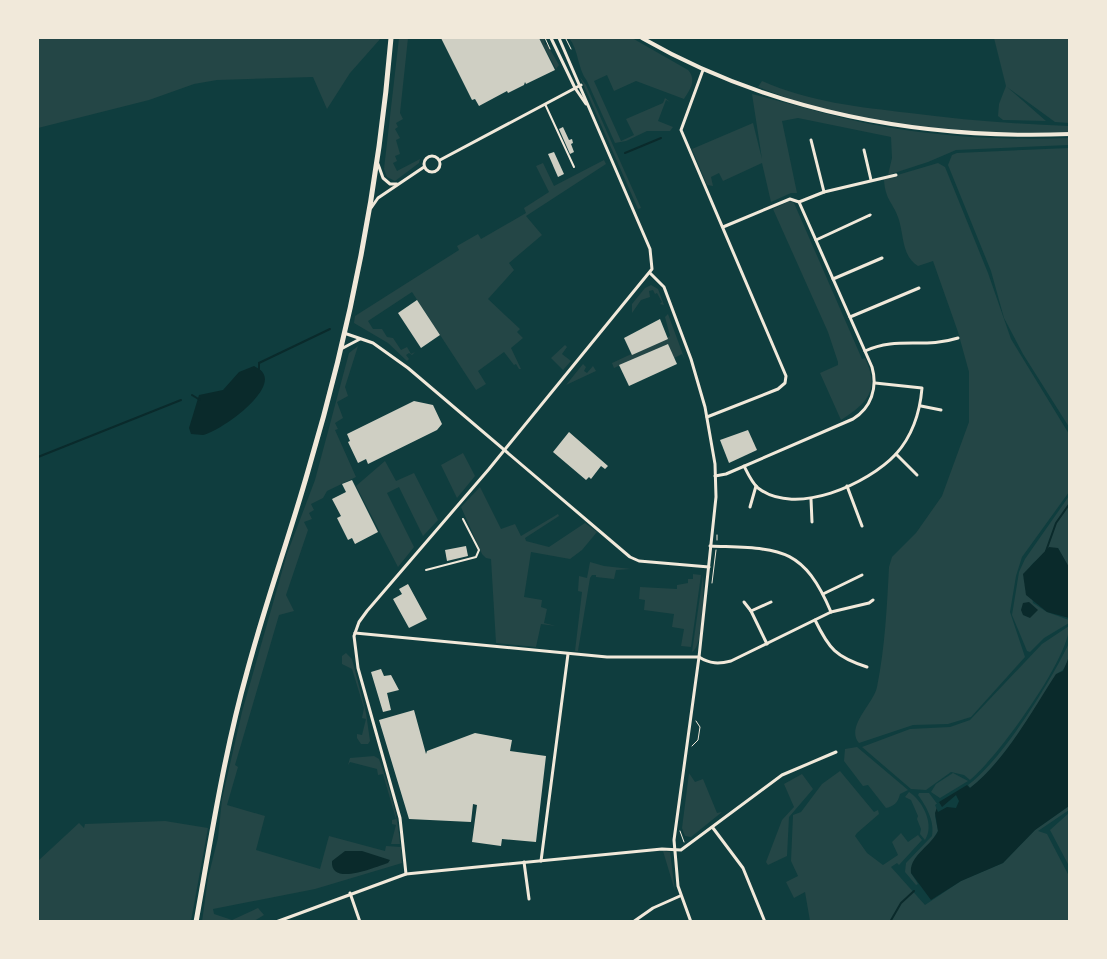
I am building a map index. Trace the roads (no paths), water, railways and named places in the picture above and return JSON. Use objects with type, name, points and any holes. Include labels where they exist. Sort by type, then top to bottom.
[{"type":"main road","points":[[196,922],[221,779],[234,721],[252,652],[309,470],[343,333],[377,162],[391,38]]},
{"type":"street","points":[[551,38],[575,88],[587,104]]},
{"type":"street","points":[[406,874],[401,822],[358,668],[354,642],[355,633],[367,612],[650,273],[653,261],[581,86],[559,38]]},
{"type":"street","points":[[642,38],[703,70],[751,89],[843,115],[906,127],[993,136],[1070,134]]},
{"type":"street","points":[[703,70],[681,130],[784,368],[786,379],[778,389],[707,418]]},
{"type":"street","points":[[440,160],[581,86]]},
{"type":"street","points":[[811,140],[824,192]]},
{"type":"street","points":[[864,150],[871,180]]},
{"type":"street","points":[[424,167],[424,162],[428,156],[434,155],[440,160]]},
{"type":"street","points":[[424,167],[430,172],[435,172],[440,166],[440,160]]},
{"type":"street","points":[[377,162],[387,182],[390,184],[400,183]]},
{"type":"street","points":[[368,212],[376,200],[424,167]]},
{"type":"street","points":[[799,202],[824,192],[896,175]]},
{"type":"street","points":[[715,476],[744,466],[853,419],[867,405],[875,383],[865,351],[799,202],[790,198],[723,227]]},
{"type":"street","points":[[816,240],[870,215]]},
{"type":"street","points":[[833,279],[882,258]]},
{"type":"street","points":[[650,273],[660,282],[668,298],[691,359],[707,418],[715,476],[716,497],[699,657],[674,849],[680,896],[691,922]]},
{"type":"street","points":[[850,317],[919,288]]},
{"type":"street","points":[[343,333],[374,344],[408,368],[630,557],[639,561],[709,566]]},
{"type":"street","points":[[865,351],[883,343],[932,345],[958,338]]},
{"type":"street","points":[[338,352],[345,346],[360,339]]},
{"type":"street","points":[[744,466],[756,486],[782,499],[811,499],[847,486],[870,474],[896,454],[913,427],[920,406],[922,388],[875,383]]},
{"type":"street","points":[[920,406],[941,410]]},
{"type":"street","points":[[896,454],[917,475]]},
{"type":"street","points":[[750,507],[756,486]]},
{"type":"street","points":[[847,486],[862,526]]},
{"type":"street","points":[[811,499],[812,522]]},
{"type":"street","points":[[710,546],[765,550],[789,556],[806,567],[824,594],[831,612]]},
{"type":"street","points":[[824,594],[862,574]]},
{"type":"street","points":[[355,633],[606,657],[699,657],[710,663],[724,663],[831,612],[869,603],[873,600]]},
{"type":"street","points":[[744,602],[766,644]]},
{"type":"street","points":[[750,611],[771,602]]},
{"type":"street","points":[[815,620],[825,642],[835,653],[867,667]]},
{"type":"street","points":[[541,861],[568,654]]},
{"type":"street","points":[[276,922],[350,893],[406,874],[686,848],[782,775],[836,752]]},
{"type":"street","points":[[713,828],[743,868],[765,922]]},
{"type":"street","points":[[524,862],[529,899]]},
{"type":"street","points":[[350,893],[360,922]]},
{"type":"street","points":[[633,922],[653,908],[680,896]]},
{"type":"lane","points":[[545,104],[574,167]]},
{"type":"lane","points":[[426,570],[476,557],[479,550],[463,519]]},
{"type":"waterway","points":[[625,153],[661,138]]},
{"type":"waterway","points":[[259,369],[259,363],[330,329]]},
{"type":"waterway","points":[[192,395],[200,400]]},
{"type":"waterway","points":[[38,457],[181,400]]},
{"type":"waterway","points":[[1046,551],[1056,523],[1070,503]]},
{"type":"waterway","points":[[890,922],[901,903],[914,891]]}]
